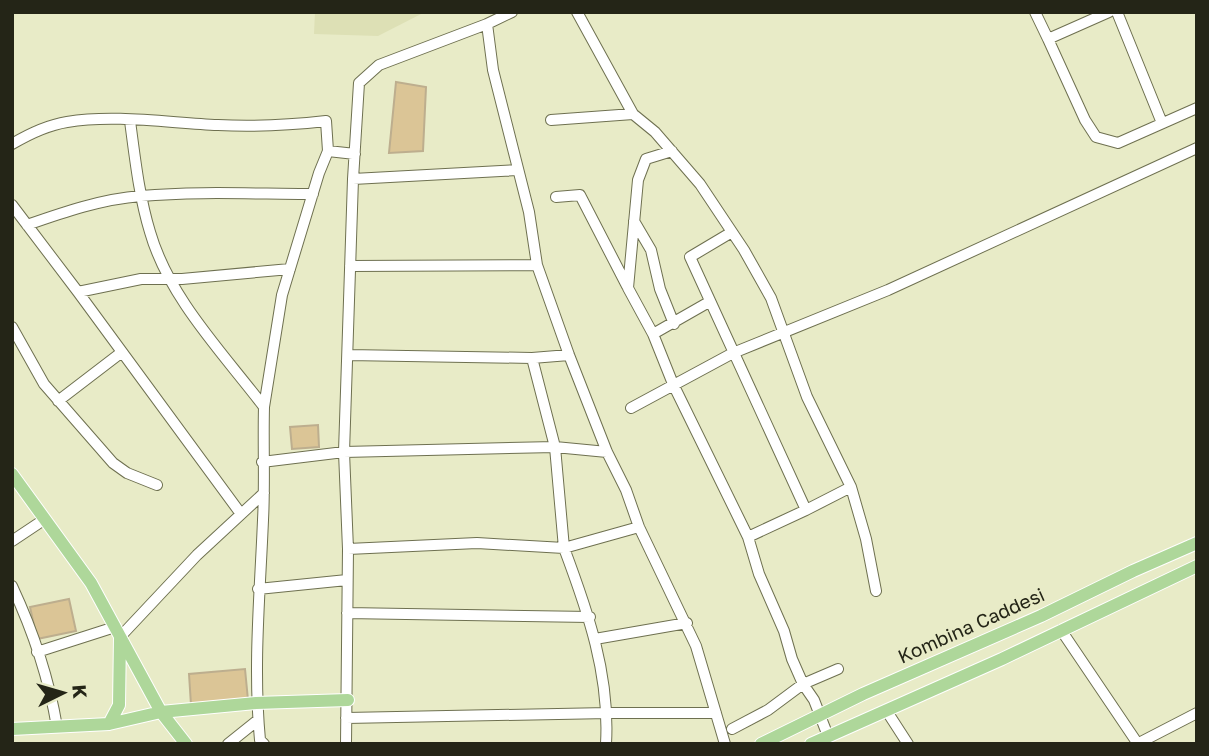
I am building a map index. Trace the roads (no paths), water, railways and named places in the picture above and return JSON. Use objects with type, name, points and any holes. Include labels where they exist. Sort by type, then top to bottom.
[{"type":"main road","points":[[12,474],[91,583],[161,712],[186,744]]},
{"type":"main road","name":"Kombina Caddesi","points":[[761,744],[863,694],[1041,616],[1197,543]]},
{"type":"main road","points":[[811,744],[1197,566]]},
{"type":"main road","points":[[109,724],[119,705],[117,632]]},
{"type":"main road","points":[[12,729],[109,724],[161,712],[256,703],[348,700]]},
{"type":"street","points":[[346,744],[348,549],[344,452],[359,83],[379,65],[512,12]]},
{"type":"street","points":[[577,12],[633,114],[655,132],[700,184],[771,298],[807,397],[851,487],[866,539],[876,591]]},
{"type":"street","points":[[1035,12],[1085,120],[1096,137],[1118,143],[1197,108]]},
{"type":"street","points":[[1048,39],[1109,12]]},
{"type":"street","points":[[1117,12],[1162,123]]},
{"type":"street","points":[[487,24],[493,70],[529,212],[537,265],[607,452],[626,491],[639,527],[687,623],[725,744]]},
{"type":"street","points":[[551,120],[633,114]]},
{"type":"street","points":[[130,121],[141,196],[150,235],[170,279],[182,300],[264,407]]},
{"type":"street","points":[[12,144],[39,130],[66,122],[290,125],[326,121],[328,151],[282,295],[264,407],[264,493],[258,589],[256,703],[260,740],[264,744]]},
{"type":"street","points":[[631,408],[733,354],[888,290],[1197,148]]},
{"type":"street","points":[[328,151],[355,154]]},
{"type":"street","points":[[628,288],[638,180],[646,159],[672,151]]},
{"type":"street","points":[[353,179],[517,170]]},
{"type":"street","points":[[27,225],[77,208],[141,196],[313,194]]},
{"type":"street","points":[[556,197],[580,195],[653,334],[673,384],[748,537],[759,574],[785,631],[792,659],[803,684],[814,700],[828,736]]},
{"type":"street","points":[[12,205],[241,514]]},
{"type":"street","points":[[634,221],[651,250],[660,289],[674,324]]},
{"type":"street","points":[[732,232],[690,257],[806,510]]},
{"type":"street","points":[[350,266],[537,265]]},
{"type":"street","points":[[78,292],[141,279],[290,269]]},
{"type":"street","points":[[653,334],[709,302]]},
{"type":"street","points":[[12,327],[44,384],[113,463],[127,474],[158,485]]},
{"type":"street","points":[[58,401],[122,352]]},
{"type":"street","points":[[348,355],[532,358],[569,355]]},
{"type":"street","points":[[532,358],[555,447],[564,548],[590,617],[595,639],[608,713],[606,744]]},
{"type":"street","points":[[262,462],[344,452],[555,447],[607,452]]},
{"type":"street","points":[[748,537],[851,487]]},
{"type":"street","points":[[37,652],[117,632],[264,493]]},
{"type":"street","points":[[12,541],[45,519]]},
{"type":"street","points":[[348,549],[477,543],[564,548],[639,527]]},
{"type":"street","points":[[258,589],[347,580]]},
{"type":"street","points":[[12,586],[50,687],[57,727]]},
{"type":"street","points":[[347,613],[590,617]]},
{"type":"street","points":[[595,639],[687,623]]},
{"type":"street","points":[[1061,630],[1137,744],[1197,713]]},
{"type":"street","points":[[732,729],[768,710],[803,684],[838,669]]},
{"type":"street","points":[[886,710],[908,744]]},
{"type":"street","points":[[346,718],[716,713]]},
{"type":"street","points":[[228,744],[258,720]]}]
